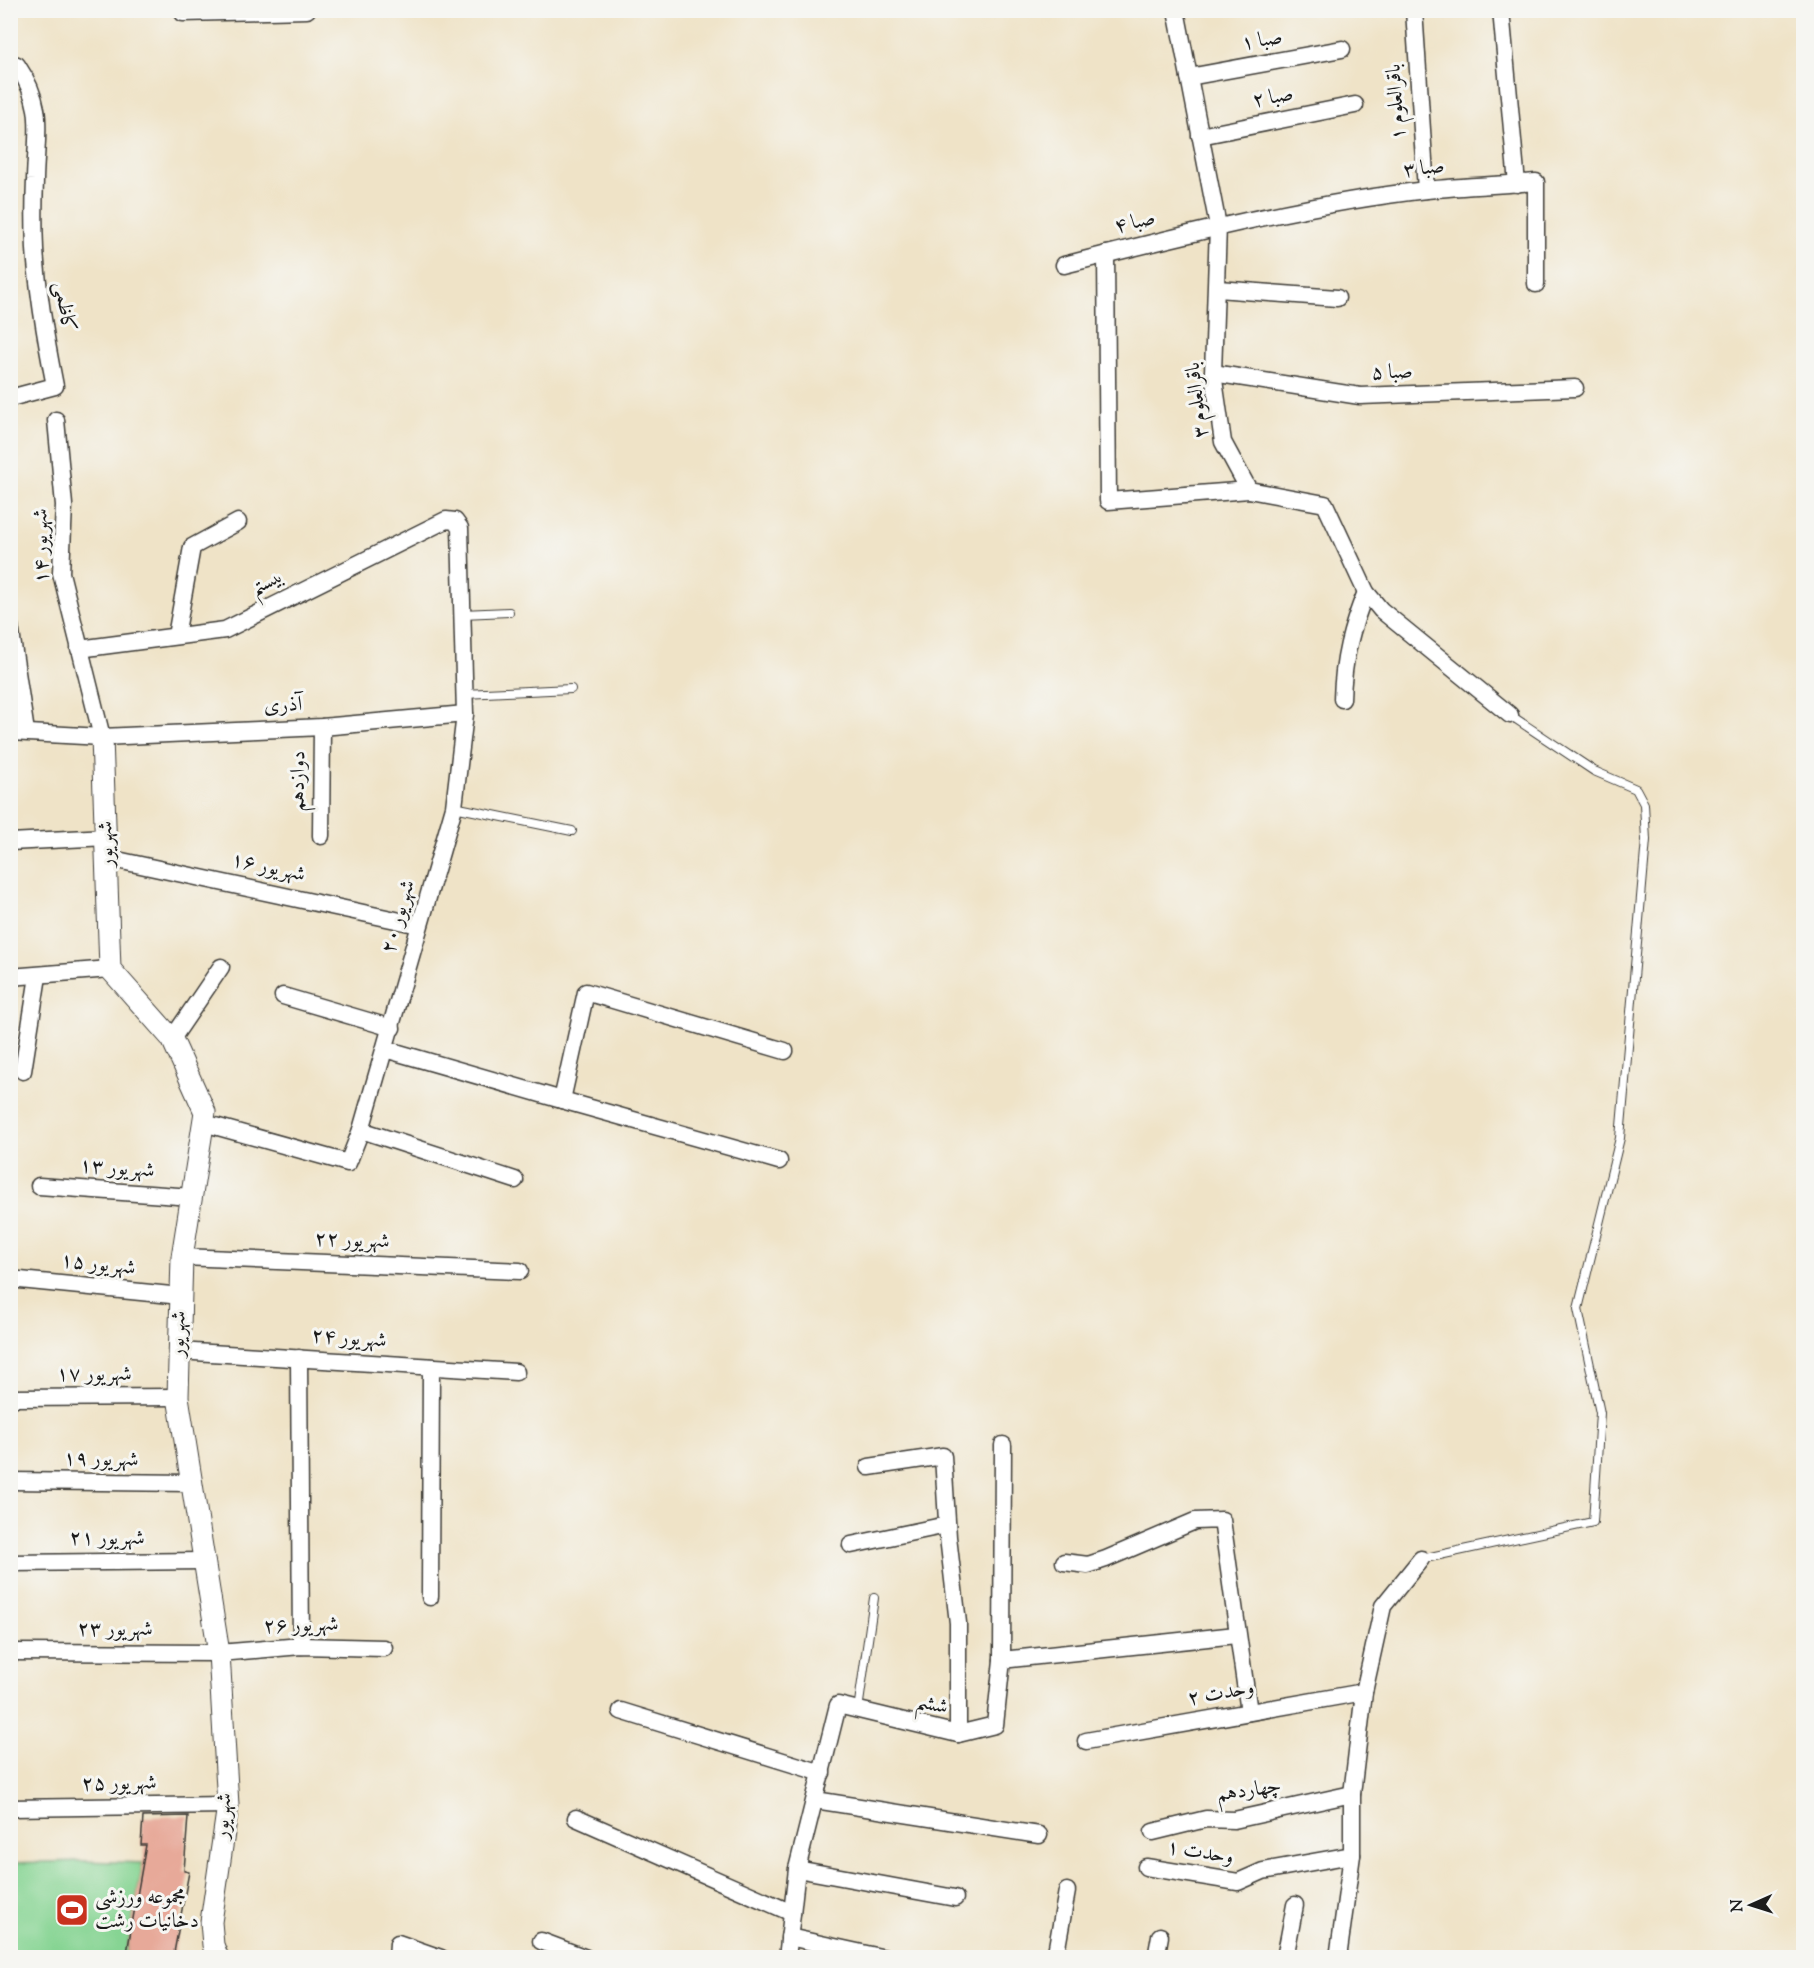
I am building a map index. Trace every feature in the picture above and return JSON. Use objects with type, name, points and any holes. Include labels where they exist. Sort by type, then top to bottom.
[{"type":"street","points":[[183,13],[307,10]]},
{"type":"street","name":"باقرالعلوم ۳","points":[[1176,10],[1218,226],[1218,289],[1213,373],[1223,442],[1249,490]]},
{"type":"street","name":"باقرالعلوم ۱","points":[[1414,10],[1426,190]]},
{"type":"street","points":[[1501,10],[1517,184]]},
{"type":"street","name":"صبا ۱","points":[[1189,77],[1342,49]]},
{"type":"street","name":"کاظمی","points":[[10,63],[17,65],[29,82],[39,119],[35,180],[35,248],[40,314],[55,387],[10,398]]},
{"type":"street","name":"صبا ۲","points":[[1200,136],[1355,105]]},
{"type":"street","name":"صبا ۳","points":[[1218,226],[1426,190],[1536,182],[1536,284]]},
{"type":"street","name":"صبا ۴","points":[[1064,265],[1218,226]]},
{"type":"street","points":[[1106,254],[1108,501],[1249,490],[1325,504],[1366,592],[1381,610],[1510,716]]},
{"type":"street","points":[[1218,289],[1337,298]]},
{"type":"street","name":"صبا ۵","points":[[1213,373],[1360,396],[1575,388]]},
{"type":"street","name":"شهریور ۱۴","points":[[56,420],[64,505],[61,573],[102,737]]},
{"type":"street","name":"بیستم","points":[[79,649],[225,630],[446,520],[455,521],[460,528]]},
{"type":"street","points":[[176,636],[192,547],[238,522]]},
{"type":"street","name":"شهریور ۲۰","points":[[204,1123],[348,1163],[361,1131],[392,1028],[419,925],[454,807],[465,714],[460,528]]},
{"type":"street","points":[[1342,699],[1343,664],[1351,628],[1366,592]]},
{"type":"street","points":[[11,634],[18,732]]},
{"type":"street","name":"آذری","points":[[18,732],[102,737],[322,727],[465,714]]},
{"type":"street","name":"دوازدهم","points":[[321,836],[322,727]]},
{"type":"street","name":"شهریور","points":[[102,737],[108,858],[110,969],[172,1039],[205,1112],[182,1257],[178,1397],[219,1653],[228,1805],[211,1922],[213,1945],[218,1958]]},
{"type":"street","points":[[10,842],[107,837]]},
{"type":"street","name":"شهریور ۱۶","points":[[108,858],[419,925]]},
{"type":"street","points":[[172,1039],[221,968]]},
{"type":"street","points":[[10,977],[110,969]]},
{"type":"street","points":[[23,1071],[38,976]]},
{"type":"street","points":[[562,1100],[586,992],[785,1051]]},
{"type":"street","points":[[284,996],[392,1028]]},
{"type":"street","points":[[385,1049],[778,1161]]},
{"type":"street","points":[[361,1131],[515,1180]]},
{"type":"street","name":"شهریور ۱۳","points":[[39,1186],[192,1197]]},
{"type":"street","name":"شهریور ۲۲","points":[[182,1257],[520,1271]]},
{"type":"street","name":"شهریور ۱۵","points":[[10,1279],[181,1296]]},
{"type":"street","name":"شهریور ۲۴","points":[[178,1350],[516,1372]]},
{"type":"street","points":[[299,1358],[301,1646]]},
{"type":"street","points":[[430,1597],[431,1367]]},
{"type":"street","name":"شهریور ۱۷","points":[[10,1398],[178,1397]]},
{"type":"street","points":[[958,1734],[995,1725],[1002,1660],[1003,1445]]},
{"type":"street","name":"ششم","points":[[787,1958],[797,1869],[838,1705],[958,1734],[958,1623],[947,1525],[943,1456],[869,1467]]},
{"type":"street","name":"شهریور ۱۹","points":[[10,1481],[192,1483]]},
{"type":"street","points":[[1064,1562],[1088,1564],[1106,1559],[1195,1521],[1222,1520],[1236,1635],[1249,1712]]},
{"type":"street","points":[[851,1545],[947,1525]]},
{"type":"street","points":[[1338,1958],[1352,1855],[1352,1794],[1364,1692],[1383,1606],[1421,1559]]},
{"type":"street","name":"شهریور ۲۱","points":[[10,1563],[204,1561]]},
{"type":"street","points":[[1002,1660],[1236,1635]]},
{"type":"street","name":"شهریور ۲۶","points":[[219,1653],[301,1646],[384,1648]]},
{"type":"street","name":"شهریور ۲۳","points":[[10,1652],[219,1653]]},
{"type":"street","name":"وحدت ۲","points":[[1086,1741],[1364,1692]]},
{"type":"street","points":[[621,1711],[822,1773]]},
{"type":"street","name":"چهاردهم","points":[[1153,1832],[1206,1819],[1234,1820],[1352,1794]]},
{"type":"street","points":[[815,1800],[1039,1835]]},
{"type":"street","name":"شهریور ۲۵","points":[[10,1808],[228,1805]]},
{"type":"street","points":[[576,1818],[792,1913]]},
{"type":"street","name":"وحدت ۱","points":[[1146,1867],[1238,1882],[1263,1870],[1352,1855]]},
{"type":"street","points":[[797,1869],[955,1898]]},
{"type":"street","points":[[1054,1958],[1067,1891]]},
{"type":"street","points":[[1285,1958],[1295,1905]]},
{"type":"street","points":[[1156,1958],[1160,1936]]},
{"type":"street","points":[[789,1937],[885,1958]]},
{"type":"street","points":[[541,1941],[586,1958]]},
{"type":"street","points":[[397,1958],[398,1943],[441,1958]]},
{"type":"lane","points":[[462,614],[509,612]]},
{"type":"lane","points":[[464,694],[571,689]]},
{"type":"lane","points":[[1421,1559],[1593,1522],[1600,1413],[1578,1309],[1620,1138],[1646,840],[1644,804],[1636,789],[1594,771],[1510,716]]},
{"type":"lane","points":[[454,807],[572,831]]},
{"type":"lane","points":[[858,1710],[873,1598]]},
{"type":"green space","name":"مجموعه ورزشی دخانیات رشت","points":[[83,1861],[143,1863],[126,1957],[11,1957],[10,1863]]},
{"type":"building","points":[[188,1816],[184,1871],[189,1872],[173,1958],[126,1958],[146,1845],[141,1845],[143,1817]]},
{"type":"place","name":"مجموعه ورزشی دخانیات رشت","points":[[72,1910]]}]
